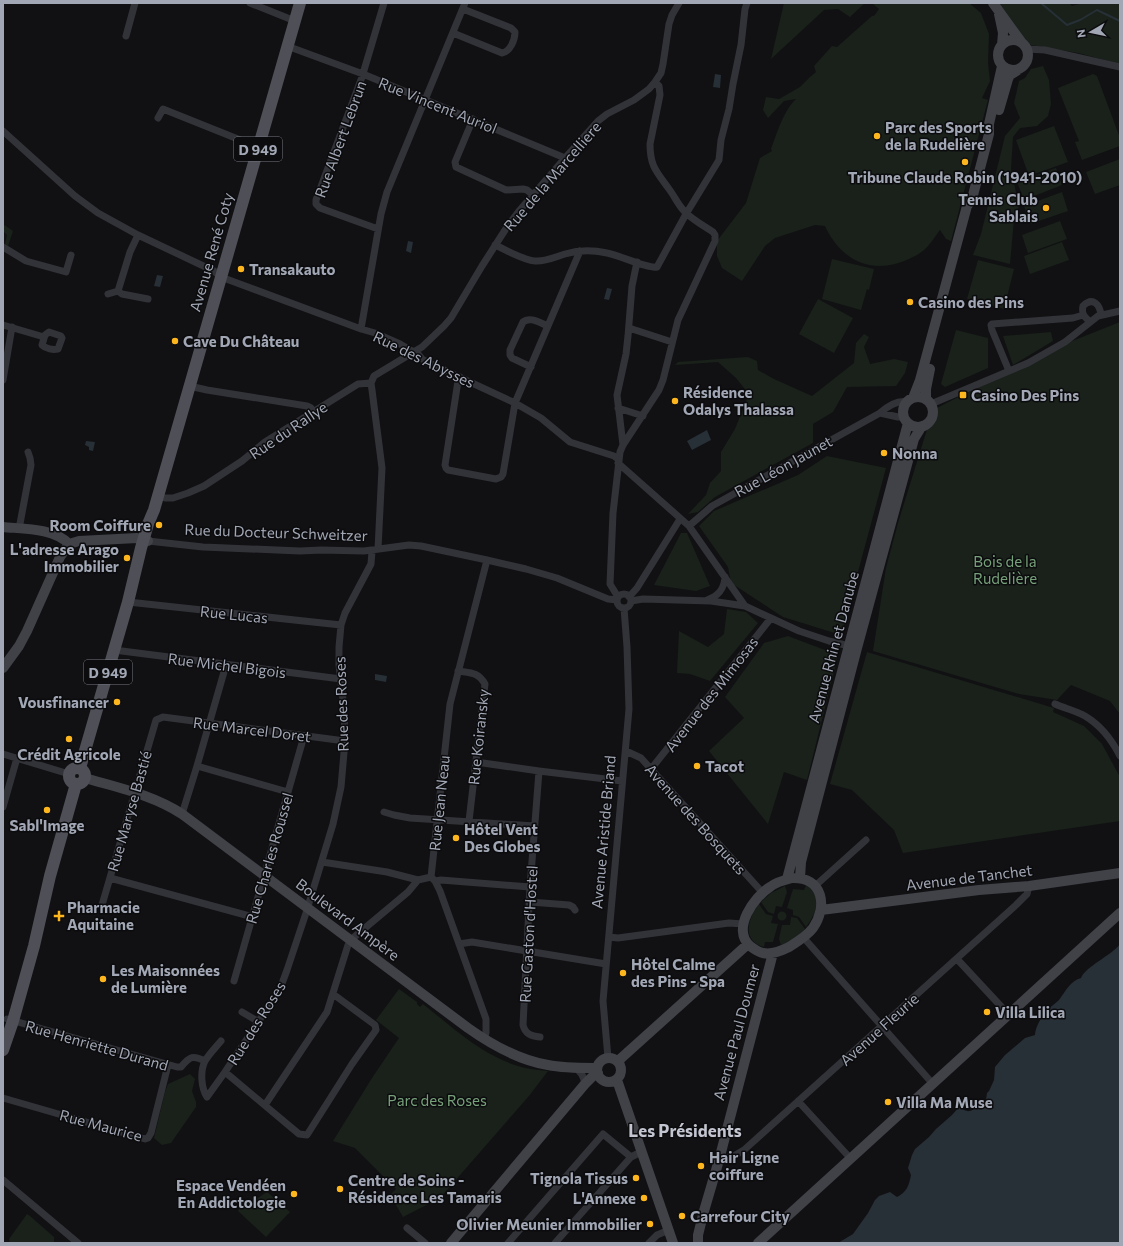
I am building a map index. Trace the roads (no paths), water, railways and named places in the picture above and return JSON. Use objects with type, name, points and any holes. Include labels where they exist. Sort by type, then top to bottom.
[{"type":"main road","name":"Avenue René Coty","points":[[146,540],[151,514],[154,510],[300,3]]},
{"type":"main road","name":"D 949","points":[[3,1050],[10,1020],[36,941],[50,876],[146,540]]},
{"type":"main road","name":"D 949","points":[[3,1034],[10,1020]]},
{"type":"street","points":[[126,36],[135,3]]},
{"type":"street","points":[[250,3],[295,21]]},
{"type":"street","points":[[363,74],[384,3]]},
{"type":"street","name":"Rue de la Marcelliere","points":[[414,352],[428,342],[451,318],[495,245],[515,216],[598,121],[607,114],[640,96],[655,82],[661,73],[669,24],[679,3]]},
{"type":"street","points":[[495,245],[534,261],[546,260],[588,250],[608,253],[651,267],[657,267],[686,214],[719,160],[721,140],[730,109],[747,3]]},
{"type":"street","points":[[361,329],[378,229],[387,192],[464,6],[511,28],[515,32],[515,35],[507,52],[502,53],[453,33]]},
{"type":"street","points":[[906,420],[903,410],[920,380],[967,206],[972,199],[989,134],[989,124],[1002,66],[999,58],[999,51],[1002,45],[1003,33],[995,7]]},
{"type":"street","points":[[989,134],[995,125],[1008,79],[1022,68],[1027,62],[1028,57],[1024,46],[995,7]]},
{"type":"street","points":[[1002,45],[1013,40],[1024,46],[1120,67]]},
{"type":"street","name":"Rue Vincent Auriol","points":[[288,46],[363,74],[565,158]]},
{"type":"street","points":[[1002,66],[1009,70],[1018,70]]},
{"type":"street","name":"Rue Albert Lebrun","points":[[363,74],[317,197],[316,204],[320,208],[378,229]]},
{"type":"street","points":[[655,82],[659,86],[660,95],[650,144],[651,159],[658,175],[670,189],[680,208],[715,235],[715,241],[678,320],[663,380],[659,390],[620,452],[613,513],[610,584],[617,598],[618,606],[624,608],[628,607],[630,599],[680,519]]},
{"type":"street","points":[[158,118],[163,109],[258,147]]},
{"type":"street","points":[[473,119],[455,162],[456,167],[506,190],[523,189],[527,190],[532,195]]},
{"type":"street","name":"Rue des Abysses","points":[[3,131],[75,196],[98,213],[138,235],[214,271],[221,277],[375,333],[400,344],[429,363],[515,403],[541,418],[570,442],[614,456],[689,526],[745,606]]},
{"type":"street","points":[[880,413],[906,420],[917,427],[928,423],[932,416],[933,410],[928,402],[927,381],[973,207],[972,199]]},
{"type":"street","points":[[118,291],[130,252],[138,235]]},
{"type":"street","points":[[3,247],[26,261],[66,272],[71,255]]},
{"type":"street","points":[[460,377],[458,381],[445,465],[446,468],[448,470],[496,479],[501,477],[503,474],[515,403],[580,251]]},
{"type":"street","points":[[623,445],[617,391],[623,369],[629,328],[631,291],[638,262]]},
{"type":"street","points":[[108,294],[118,291],[122,294],[148,299]]},
{"type":"street","points":[[1092,320],[1086,318],[1082,311],[1083,306],[1090,302],[1094,302],[1098,305],[1101,315]]},
{"type":"street","points":[[910,400],[918,397],[928,402],[1010,371],[1065,342],[1092,320],[1101,315],[1120,310]]},
{"type":"street","points":[[1010,371],[992,330],[992,324],[1073,318],[1083,315]]},
{"type":"street","points":[[531,367],[512,358],[510,355],[510,350],[522,322],[529,319],[548,326]]},
{"type":"street","points":[[3,325],[44,336]]},
{"type":"street","points":[[3,380],[12,327]]},
{"type":"street","points":[[629,328],[672,342]]},
{"type":"street","points":[[371,383],[374,376],[414,352]]},
{"type":"street","name":"Rue du Rallye","points":[[158,496],[173,498],[204,486],[223,472],[242,461],[265,442],[358,384],[371,383]]},
{"type":"street","name":"Rue des Roses","points":[[205,1061],[202,1076],[203,1089],[207,1097],[226,1072],[280,989],[308,908],[338,804],[345,741],[339,647],[341,625],[345,613],[371,564],[375,550],[382,468],[371,383]]},
{"type":"street","points":[[190,386],[206,390],[307,406],[314,412]]},
{"type":"street","name":"Rue Léon Jaunet","points":[[689,526],[712,506],[880,413],[886,408],[901,401],[910,400]]},
{"type":"street","points":[[618,408],[643,416]]},
{"type":"street","name":"Avenue Rhin et Danube","points":[[800,878],[801,862],[906,420]]},
{"type":"street","name":"Avenue Rhin et Danube","points":[[787,879],[914,439],[922,426]]},
{"type":"street","points":[[19,529],[31,464],[28,452]]},
{"type":"street","points":[[3,527],[36,530],[65,540],[69,544],[60,557],[27,631],[19,646],[3,668]]},
{"type":"street","name":"Rue du Docteur Schweitzer","points":[[69,544],[79,541],[137,538],[203,547],[263,550],[375,550],[409,545],[421,546],[487,560],[557,578],[608,598],[617,598]]},
{"type":"street","name":"Rue Jean Neau","points":[[484,1039],[486,1032],[486,1019],[459,944],[433,879],[437,819],[450,704],[487,560]]},
{"type":"street","points":[[705,601],[715,598],[721,591],[725,577]]},
{"type":"street","points":[[617,598],[623,594],[630,599],[705,601],[745,606],[799,631],[853,647]]},
{"type":"street","name":"Rue Lucas","points":[[128,602],[341,625]]},
{"type":"street","name":"Avenue Aristide Briand","points":[[613,1059],[604,1000],[608,937],[629,709],[629,679],[624,608]]},
{"type":"street","name":"Avenue des Mimosas","points":[[651,769],[771,618]]},
{"type":"street","name":"Rue Michel Bigois","points":[[114,650],[341,679]]},
{"type":"street","points":[[182,814],[226,665]]},
{"type":"street","name":"Rue Koiransky","points":[[458,671],[477,674],[486,684],[469,821]]},
{"type":"street","points":[[1055,704],[1084,715],[1094,722],[1104,732],[1120,756]]},
{"type":"street","name":"Rue Marcel Doret","points":[[159,718],[163,717],[345,741]]},
{"type":"street","name":"Rue Maryse Bastié","points":[[102,905],[154,722],[159,718]]},
{"type":"street","name":"Rue Charles Roussel","points":[[234,981],[304,736]]},
{"type":"street","name":"Avenue des Bosquets","points":[[626,751],[641,758],[762,892]]},
{"type":"street","name":"Boulevard Ampère","points":[[3,754],[161,802],[182,814],[484,1039],[512,1054],[537,1063],[575,1068],[594,1068],[597,1071]]},
{"type":"street","points":[[3,807],[17,758]]},
{"type":"street","points":[[476,762],[622,781]]},
{"type":"street","points":[[197,766],[288,792]]},
{"type":"street","name":"Rue Gaston d'Hostel","points":[[539,771],[526,951],[523,1025],[528,1034],[540,1037]]},
{"type":"street","points":[[384,812],[410,818],[535,826]]},
{"type":"street","points":[[815,886],[866,840]]},
{"type":"street","points":[[322,862],[387,872],[418,880],[433,879],[530,888]]},
{"type":"street","name":"Avenue de Tanchet","points":[[821,910],[979,890],[1029,886],[1120,873]]},
{"type":"street","points":[[110,878],[253,917]]},
{"type":"street","points":[[800,878],[810,882],[819,892],[821,910],[816,922],[812,929],[803,937],[781,951],[773,953],[760,953],[748,944],[743,933],[743,924],[751,906],[762,892],[778,882],[787,879],[800,878]]},
{"type":"street","points":[[265,1105],[327,1012],[347,948],[351,941],[408,892],[418,880]]},
{"type":"street","name":"Avenue Fleurie","points":[[719,1160],[732,1157],[744,1150],[1016,905],[1027,894],[1029,886]]},
{"type":"street","points":[[530,902],[569,905],[575,910]]},
{"type":"street","points":[[758,1243],[1120,913]]},
{"type":"street","points":[[608,937],[618,938],[729,923],[743,924]]},
{"type":"street","points":[[803,937],[933,1084]]},
{"type":"street","points":[[459,944],[472,942],[606,964]]},
{"type":"street","points":[[613,1059],[748,944]]},
{"type":"street","name":"Avenue Paul Doumer","points":[[696,1240],[719,1160],[773,953]]},
{"type":"street","points":[[957,959],[1009,1015]]},
{"type":"street","points":[[226,1072],[299,1134],[307,1135],[352,1064],[376,1030],[375,1024],[333,994]]},
{"type":"street","points":[[242,1012],[259,1022]]},
{"type":"street","name":"Rue Henriette Durand","points":[[10,1020],[168,1065],[180,1067],[192,1057],[205,1061]]},
{"type":"street","points":[[205,1061],[220,1041]]},
{"type":"street","points":[[451,1243],[593,1076],[597,1071],[600,1062],[604,1059],[613,1059],[620,1064],[620,1074],[616,1080],[610,1082],[603,1080],[597,1071]]},
{"type":"street","name":"Rue Maurice","points":[[3,1098],[145,1139],[148,1138],[151,1133],[168,1065]]},
{"type":"street","points":[[575,1068],[585,1079],[585,1084]]},
{"type":"street","points":[[616,1080],[672,1238]]},
{"type":"street","points":[[798,1101],[851,1159]]},
{"type":"street","points":[[508,1243],[603,1134],[631,1157]]},
{"type":"street","points":[[556,1243],[631,1157],[642,1152]]},
{"type":"street","points":[[3,1180],[74,1242]]},
{"type":"street","points":[[407,1228],[425,1243]]},
{"type":"street","points":[[649,1243],[657,1235],[672,1238]]},
{"type":"waterway","points":[[1041,3],[1067,25],[1080,20],[1097,10],[1120,21]]},
{"type":"place","name":"Parc des Sports de la Rudelière","points":[[877,136]]},
{"type":"place","name":"Tribune Claude Robin (1941-2010)","points":[[965,162]]},
{"type":"place","name":"Tennis Club Sablais","points":[[1046,208]]},
{"type":"place","name":"Transakauto","points":[[241,269]]},
{"type":"place","name":"Casino des Pins","points":[[910,302]]},
{"type":"place","name":"Cave Du Château","points":[[175,341]]},
{"type":"place","name":"Casino Des Pins","points":[[963,395]]},
{"type":"place","name":"Résidence Odalys Thalassa","points":[[675,401]]},
{"type":"place","name":"Nonna","points":[[884,453]]},
{"type":"place","name":"Room Coiffure","points":[[159,525]]},
{"type":"place","name":"L'adresse Arago Immobilier","points":[[127,558]]},
{"type":"place","name":"Vousfinancer","points":[[117,702]]},
{"type":"place","name":"Crédit Agricole","points":[[69,739]]},
{"type":"place","name":"Tacot","points":[[697,766]]},
{"type":"place","name":"Sabl'Image","points":[[47,810]]},
{"type":"place","name":"Hôtel Vent Des Globes","points":[[456,838]]},
{"type":"place","name":"Pharmacie Aquitaine","points":[[59,916]]},
{"type":"place","name":"Hôtel Calme des Pins - Spa","points":[[623,973]]},
{"type":"place","name":"Les Maisonnées de Lumière","points":[[103,979]]},
{"type":"place","name":"Villa Lilica","points":[[987,1012]]},
{"type":"place","name":"Villa Ma Muse","points":[[888,1102]]},
{"type":"place","name":"Hair Ligne coiffure","points":[[701,1166]]},
{"type":"place","name":"Tignola Tissus","points":[[636,1178]]},
{"type":"place","name":"Centre de Soins - Résidence Les Tamaris","points":[[340,1189]]},
{"type":"place","name":"Espace Vendéen En Addictologie","points":[[294,1194]]},
{"type":"place","name":"L'Annexe","points":[[644,1198]]},
{"type":"place","name":"Carrefour City","points":[[682,1216]]},
{"type":"place","name":"Olivier Meunier Immobilier","points":[[650,1224]]},
{"type":"district","name":"Les Présidents","points":[[685,1130]]},
{"type":"park label","name":"Bois de la Rudelière","points":[[1005,570]]},
{"type":"park label","name":"Parc des Roses","points":[[437,1100]]}]
